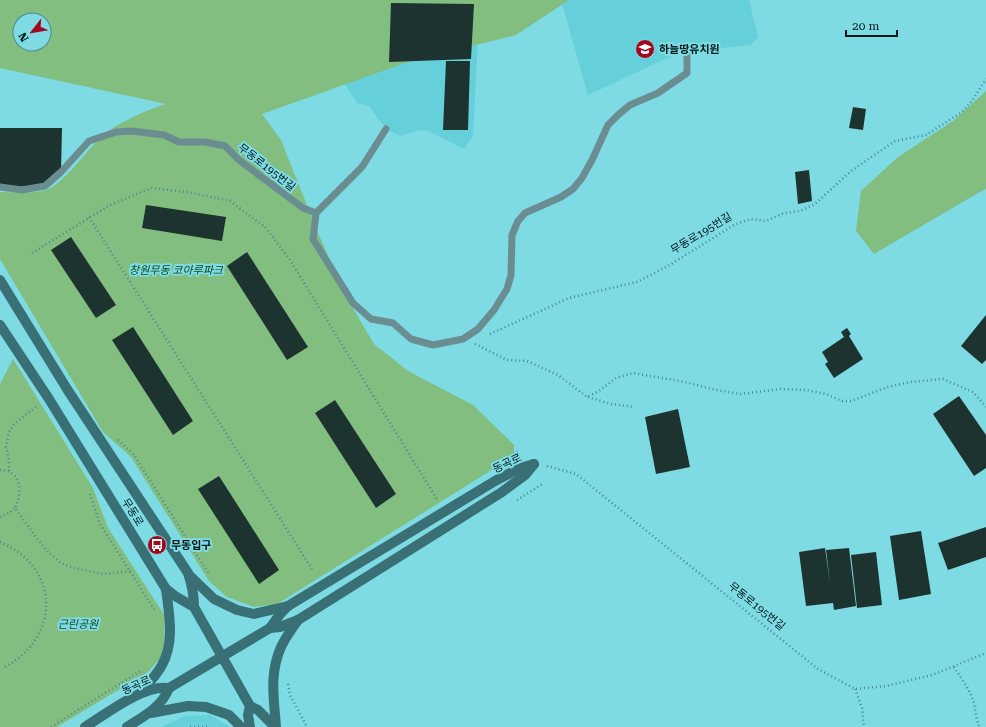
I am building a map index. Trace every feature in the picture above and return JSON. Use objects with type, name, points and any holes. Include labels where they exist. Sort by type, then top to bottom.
[{"type":"main road","name":"무동로","points":[[0,280],[67,389],[188,573]]},
{"type":"main road","name":"무동로","points":[[0,325],[49,399],[166,589],[179,599],[194,607]]},
{"type":"main road","name":"동곡로","points":[[270,628],[288,606],[445,511],[520,468],[534,464]]},
{"type":"main road","name":"동곡로","points":[[270,628],[280,627],[298,620],[502,492],[525,475],[534,464]]},
{"type":"main road","points":[[188,573],[214,599],[237,610],[254,614],[288,606]]},
{"type":"main road","points":[[188,573],[192,584],[194,607],[250,706],[258,710],[276,727]]},
{"type":"main road","points":[[139,694],[162,666],[167,654],[171,637],[166,589]]},
{"type":"main road","points":[[276,727],[272,682],[281,646],[298,620]]},
{"type":"main road","points":[[169,688],[270,628]]},
{"type":"main road","name":"동곡로","points":[[85,727],[139,694],[161,687],[169,688],[160,704],[151,712],[127,727]]},
{"type":"main road","points":[[151,712],[188,706],[206,707],[229,715],[241,727]]},
{"type":"main road","points":[[250,706],[248,715],[250,727]]},
{"type":"lane","points":[[386,129],[362,167],[316,213],[313,239],[353,303],[371,319],[393,323],[411,339],[433,345],[463,339],[478,329],[494,310],[507,289],[510,275],[512,235],[518,221],[525,213],[561,197],[573,189],[582,178],[592,160],[608,125],[630,105],[658,93],[687,73],[687,55]]},
{"type":"lane","name":"무동로195번길","points":[[0,188],[22,190],[46,186],[89,141],[116,132],[132,131],[164,135],[179,142],[205,142],[225,146],[239,160],[303,208],[316,213]]},
{"type":"path","name":"무동로195번길","points":[[463,339],[491,334],[569,298],[637,282],[668,266],[734,224],[750,219],[766,221],[784,213],[800,211],[815,204],[851,171],[895,141],[926,136],[962,112],[972,101],[986,79]]},
{"type":"path","points":[[32,253],[110,205],[152,188],[187,192],[230,201],[265,227],[290,260],[445,511]]},
{"type":"path","points":[[89,217],[312,569]]},
{"type":"path","points":[[463,339],[507,360],[527,361],[558,375],[586,396],[611,404],[635,407]]},
{"type":"path","points":[[586,396],[587,397],[599,391],[616,378],[633,373],[740,394],[780,389],[806,390],[826,394],[842,401],[850,401],[888,387],[910,382],[943,379],[973,392],[986,407]]},
{"type":"path","points":[[32,401],[40,414]]},
{"type":"path","points":[[9,471],[9,460],[6,446],[9,432],[15,423],[36,407]]},
{"type":"path","points":[[116,439],[134,455],[212,579]]},
{"type":"path","points":[[504,460],[518,451]]},
{"type":"path","name":"무동로195번길","points":[[534,464],[554,467],[576,474],[818,669],[855,689]]},
{"type":"path","points":[[0,470],[9,471],[16,477],[20,496],[15,508],[9,513],[0,516]]},
{"type":"path","points":[[511,504],[544,483]]},
{"type":"path","points":[[90,493],[100,524],[155,611]]},
{"type":"path","points":[[431,504],[438,500]]},
{"type":"path","points":[[15,508],[48,552],[61,563],[73,568],[104,574],[130,571]]},
{"type":"path","points":[[0,542],[20,553],[34,567],[42,579],[47,601],[41,627],[36,640],[15,662],[2,668]]},
{"type":"path","points":[[864,727],[862,708],[855,689],[886,686],[932,675],[954,667],[986,652]]},
{"type":"path","points":[[954,667],[974,702],[977,723],[980,727]]},
{"type":"path","points":[[50,727],[141,671]]},
{"type":"path","points":[[288,683],[290,695],[307,727]]},
{"type":"path","points":[[190,727],[206,727]]},
{"type":"shaded area","points":[[480,0],[473,136],[464,149],[429,131],[421,130],[400,136],[386,129],[369,106],[357,103],[340,77]]},
{"type":"shaded area","name":"하늘땅유치원","points":[[561,0],[749,0],[758,37],[751,45],[678,53],[588,95]]},
{"type":"shaded area","points":[[210,715],[230,727],[161,727],[185,716]]},
{"type":"green space","name":"창원무동 코아루파크","points":[[0,0],[569,0],[516,35],[408,62],[262,114],[281,140],[318,233],[347,298],[374,344],[408,371],[473,405],[514,445],[514,456],[277,604],[254,607],[227,597],[209,581],[131,457],[103,432],[0,259],[0,192],[35,192],[52,187],[74,168],[105,133],[131,118],[166,104],[0,68]]},
{"type":"green space","points":[[986,91],[986,189],[874,254],[856,231],[861,191],[898,157],[953,121]]},
{"type":"green space","name":"근린공원","points":[[13,359],[93,488],[108,528],[165,616],[164,643],[160,658],[148,672],[57,727],[0,727],[0,384]]},
{"type":"building","points":[[391,3],[474,4],[471,59],[389,62]]},
{"type":"building","points":[[446,61],[470,61],[468,130],[443,130]]},
{"type":"building","points":[[853,107],[866,109],[863,130],[849,128]]},
{"type":"building","points":[[0,128],[62,128],[61,172],[45,186],[0,187]]},
{"type":"building","points":[[809,170],[812,201],[798,204],[795,172]]},
{"type":"building","points":[[146,205],[226,217],[222,241],[142,228]]},
{"type":"building","points":[[71,237],[116,305],[96,318],[51,250]]},
{"type":"building","points":[[247,252],[308,347],[287,360],[227,266]]},
{"type":"building","points":[[986,315],[986,360],[982,364],[961,346]]},
{"type":"building","points":[[133,327],[193,421],[173,435],[112,340]]},
{"type":"building","points":[[847,328],[851,334],[849,336],[863,359],[834,378],[825,364],[828,362],[822,352],[844,337],[841,332]]},
{"type":"building","points":[[959,396],[986,435],[986,468],[974,476],[933,414]]},
{"type":"building","points":[[335,400],[396,494],[376,508],[315,413]]},
{"type":"building","points":[[678,409],[690,467],[656,474],[645,417]]},
{"type":"building","points":[[219,476],[279,570],[259,584],[198,489]]},
{"type":"building","points":[[986,527],[986,557],[948,570],[938,543]]},
{"type":"building","points":[[921,531],[931,594],[899,600],[890,536]]},
{"type":"building","points":[[825,548],[830,583],[826,550],[849,548],[856,606],[834,610],[833,603],[806,606],[799,552]]},
{"type":"building","points":[[876,552],[882,605],[857,608],[851,555]]},
{"type":"place","name":"하늘땅유치원","points":[[645,49]]},
{"type":"place","name":"무동입구","points":[[157,545]]}]
